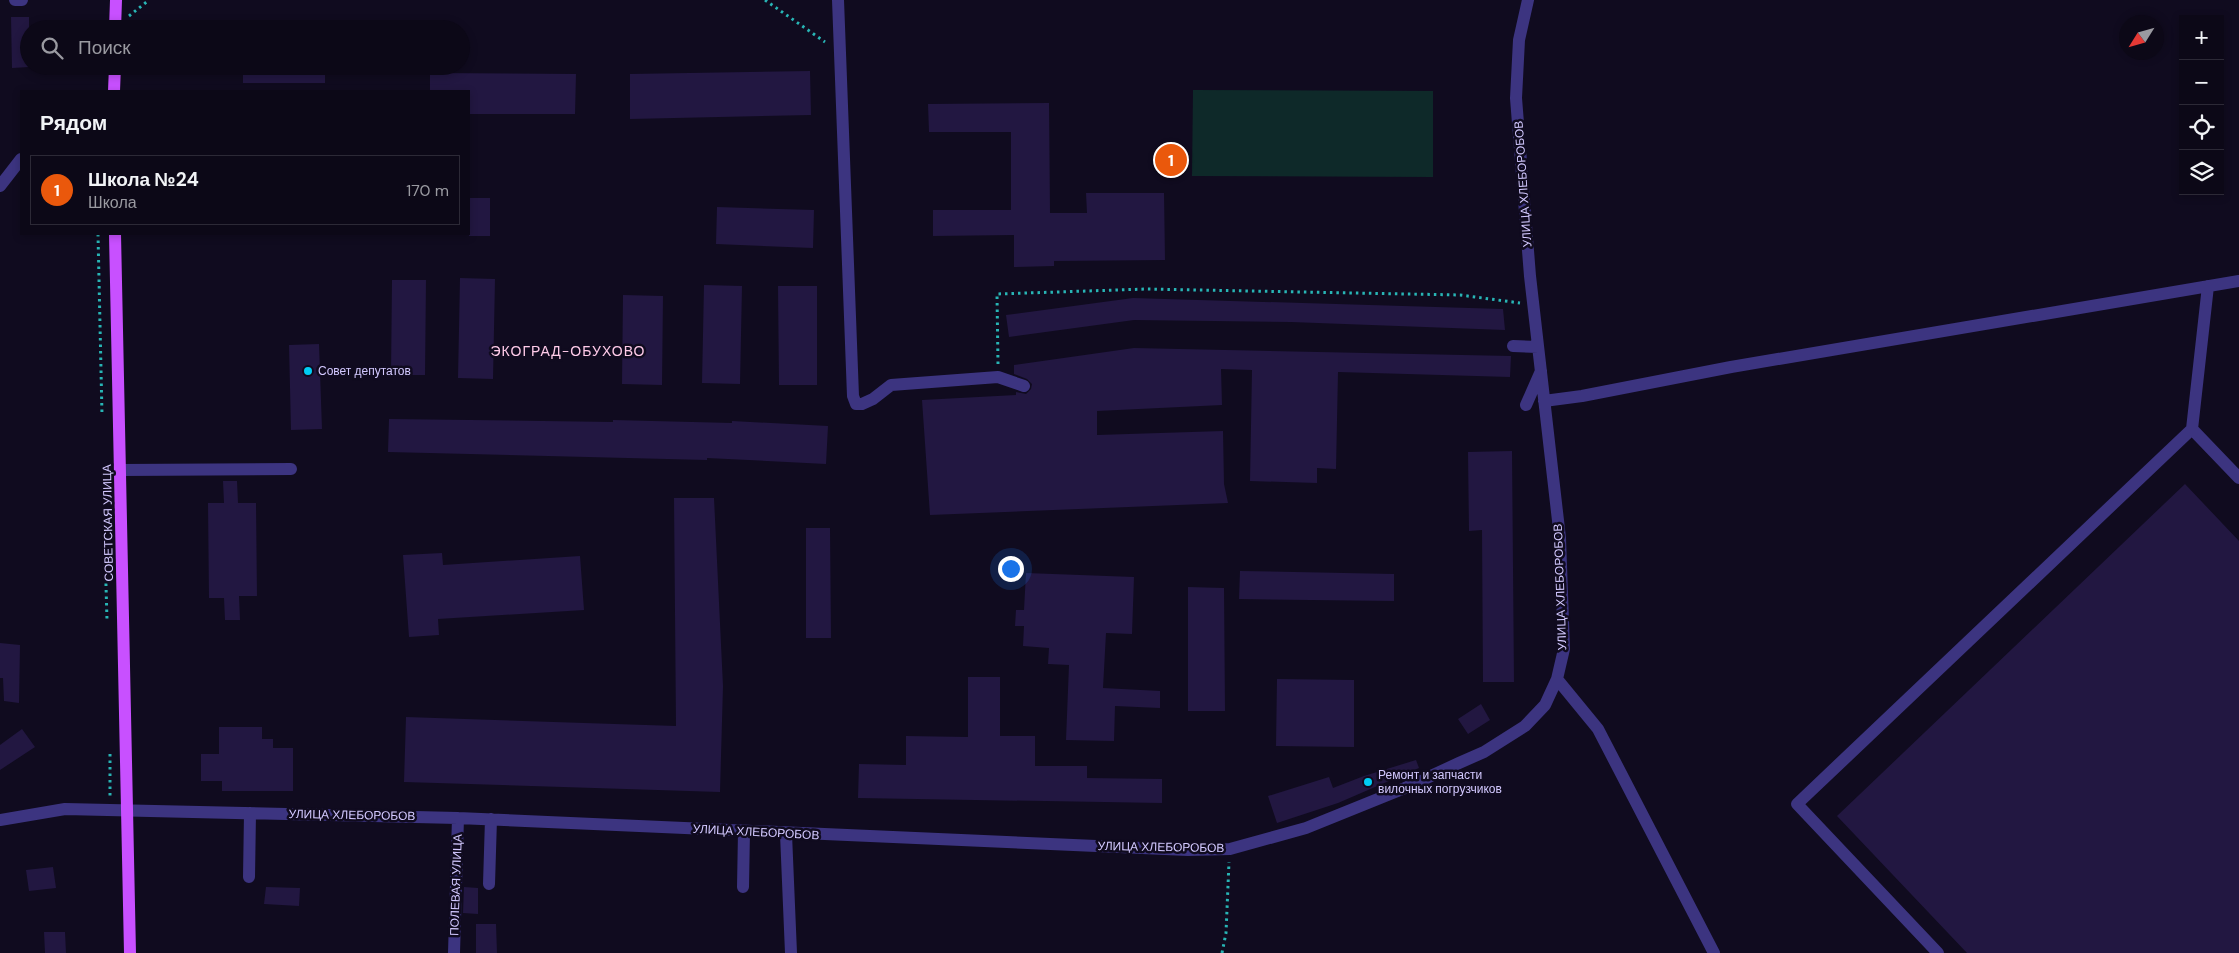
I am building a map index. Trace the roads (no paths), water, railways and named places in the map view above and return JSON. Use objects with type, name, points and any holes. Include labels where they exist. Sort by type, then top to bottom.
[{"type":"main road","points":[[115,20],[116,0]]},
{"type":"main road","points":[[114,90],[115,75]]},
{"type":"main road","name":"СОВЕТСКАЯ УЛИЦА","points":[[115,235],[130,953]]},
{"type":"street","points":[[14,0],[22,0]]},
{"type":"street","points":[[838,0],[852,396],[856,404],[862,404],[891,385],[998,377],[1024,386]]},
{"type":"street","name":"УЛИЦА ХЛЕБОРОБОВ","points":[[0,820],[65,810],[250,813],[491,819],[786,834],[1188,850],[1230,849],[1306,828],[1405,788],[1484,752],[1525,726],[1545,705],[1557,679],[1564,648],[1560,538],[1538,348],[1516,98],[1519,40],[1527,3]]},
{"type":"street","points":[[0,186],[20,160]]},
{"type":"street","points":[[1544,400],[1582,396],[1741,365],[2239,280]]},
{"type":"street","points":[[1938,953],[1797,804],[2192,429],[2208,286]]},
{"type":"street","points":[[1514,346],[1538,348]]},
{"type":"street","points":[[1526,405],[1541,370]]},
{"type":"street","points":[[2192,429],[2239,478]]},
{"type":"street","points":[[121,470],[291,469]]},
{"type":"street","points":[[1557,679],[1598,729],[1714,953]]},
{"type":"street","points":[[249,877],[250,813]]},
{"type":"street","name":"ПОЛЕВАЯ УЛИЦА","points":[[454,953],[458,818]]},
{"type":"street","points":[[489,884],[491,819]]},
{"type":"street","points":[[743,887],[744,831]]},
{"type":"street","points":[[786,834],[791,953]]},
{"type":"place","name":"Школа №24","points":[[1171,160]]},
{"type":"place","name":"Совет депутатов","points":[[308,371]]},
{"type":"place","name":"Ремонт и запчасти вилочных погрузчиков","points":[[1368,782]]},
{"type":"district","name":"ЭКОГРАД-ОБУХОВО","points":[[568,351]]}]
